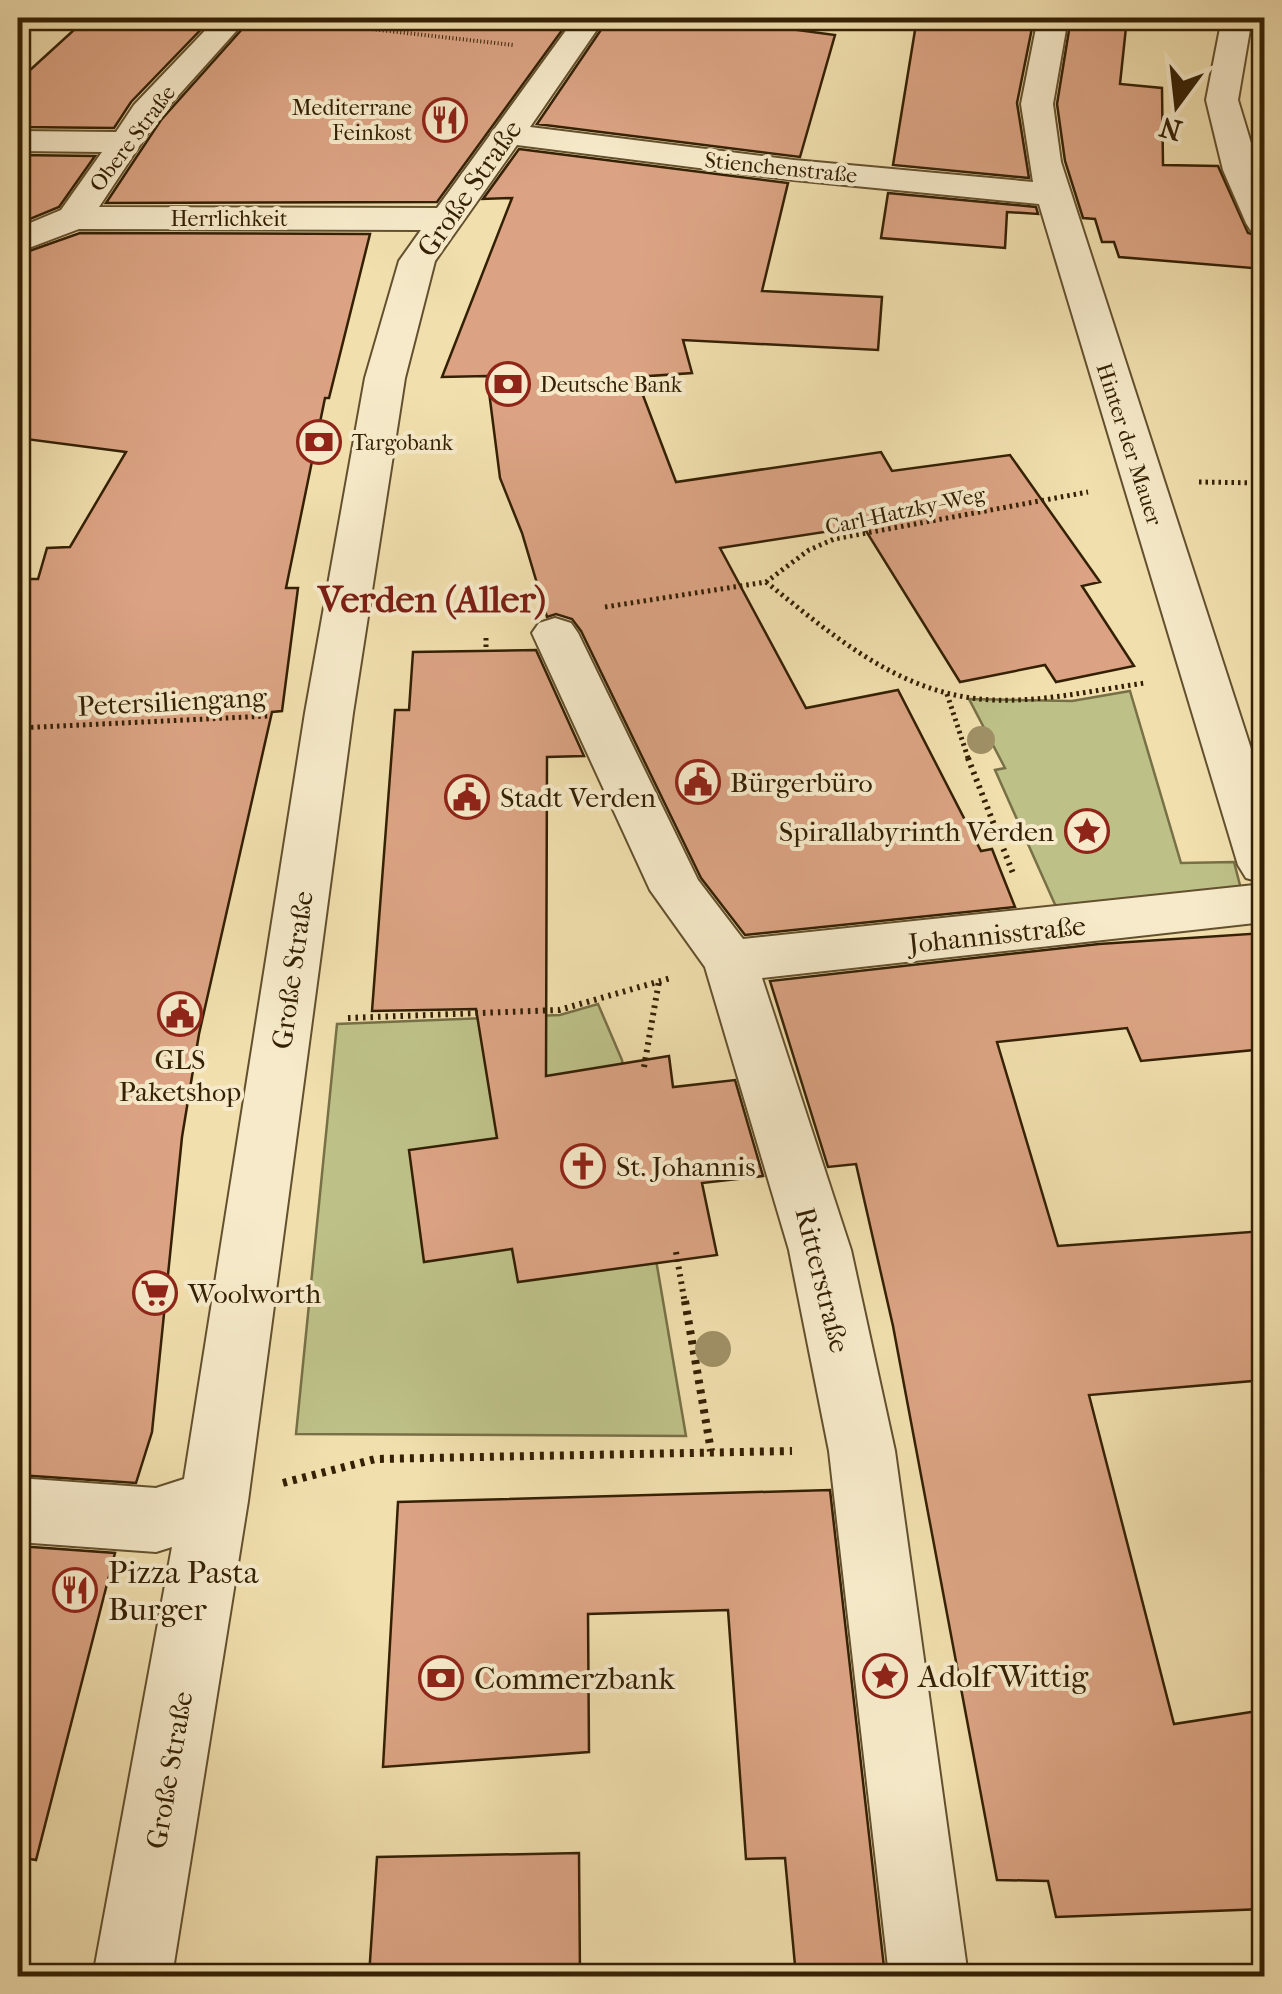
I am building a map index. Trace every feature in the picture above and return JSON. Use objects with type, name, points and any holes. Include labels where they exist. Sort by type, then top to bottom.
[{"type":"street","name":"Obere Straße","points":[[74,218],[146,112],[228,18]]},
{"type":"street","name":"Große Straße","points":[[132,1976],[214,1501],[329,713],[385,378],[416,261],[590,18]]},
{"type":"street","name":"Hinter der Mauer","points":[[1053,18],[1038,104],[1049,178],[1264,865]]},
{"type":"street","points":[[1237,18],[1222,100],[1240,170],[1264,223]]},
{"type":"street","name":"Stienchenstraße","points":[[508,134],[794,170],[1049,178]]},
{"type":"street","points":[[18,141],[125,142]]},
{"type":"street","points":[[871,145],[1049,178]]},
{"type":"street","name":"Herrlichkeit","points":[[18,241],[74,218],[444,219]]},
{"type":"street","name":"Ritterstraße","points":[[578,621],[676,890],[730,961],[820,1250],[862,1451],[929,1976]]},
{"type":"street","name":"Johannisstraße","points":[[730,961],[1264,903]]},
{"type":"street","points":[[18,1510],[156,1520],[214,1501]]},
{"type":"path","points":[[271,18],[564,51]]},
{"type":"path","name":"Carl-Hatzky-Weg","points":[[578,621],[766,582],[809,550],[834,539],[1143,482],[1264,482]]},
{"type":"path","points":[[766,582],[879,666],[947,694],[1017,698],[1069,695],[1142,683],[1206,679]]},
{"type":"path","points":[[486,638],[486,651]]},
{"type":"path","points":[[947,694],[978,788],[1036,930]]},
{"type":"path","name":"Petersiliengang","points":[[18,728],[329,713]]},
{"type":"path","points":[[285,1020],[559,1010],[730,961]]},
{"type":"path","points":[[644,1067],[659,981]]},
{"type":"path","points":[[676,1252],[711,1452]]},
{"type":"path","points":[[214,1501],[375,1459],[862,1451]]},
{"type":"green space","points":[[1130,691],[1181,863],[1234,862],[1242,893],[1057,909],[995,770],[1005,768],[969,699],[1072,701]]},
{"type":"green space","points":[[598,1004],[622,1060],[686,1436],[296,1434],[337,1024],[560,1015]]},
{"type":"building","points":[[87,18],[212,18],[131,102],[114,128],[18,127],[18,81]]},
{"type":"building","points":[[252,18],[571,18],[437,202],[106,203],[161,120]]},
{"type":"building","points":[[609,18],[708,18],[835,35],[800,157],[537,124]]},
{"type":"building","points":[[917,18],[1034,18],[1017,103],[1029,178],[893,165]]},
{"type":"building","points":[[1071,18],[1127,18],[1120,84],[1162,88],[1163,165],[1218,166],[1248,233],[1264,237],[1264,269],[1119,257],[1114,242],[1102,242],[1095,219],[1083,218],[1065,161],[1057,104]]},
{"type":"building","points":[[519,149],[788,183],[762,291],[882,297],[878,350],[683,340],[692,373],[636,377],[676,482],[881,452],[892,471],[1010,455],[1100,582],[1082,586],[1134,666],[1056,682],[1045,665],[960,682],[863,526],[720,548],[806,708],[898,690],[981,851],[992,849],[1015,907],[745,935],[701,878],[581,631],[572,619],[556,614],[547,617],[522,533],[500,478],[487,376],[442,377],[512,198],[483,199]]},
{"type":"building","points":[[18,155],[95,156],[59,207],[18,224]]},
{"type":"building","points":[[888,193],[1036,207],[1038,214],[1007,212],[1005,248],[881,238]]},
{"type":"building","points":[[80,233],[370,234],[329,398],[325,398],[286,588],[298,588],[282,711],[272,712],[199,1034],[182,1137],[152,1432],[136,1483],[18,1475],[18,579],[38,579],[47,548],[70,547],[126,452],[18,438],[18,255]]},
{"type":"building","points":[[536,650],[584,756],[547,757],[546,1076],[669,1056],[673,1087],[735,1080],[763,1176],[702,1183],[717,1255],[518,1282],[512,1249],[424,1262],[409,1150],[497,1138],[476,1009],[372,1011],[395,710],[409,710],[413,652]]},
{"type":"building","points":[[1264,933],[1264,1049],[1141,1061],[1127,1028],[997,1042],[1058,1246],[1264,1231],[1264,1380],[1089,1395],[1174,1724],[1264,1710],[1264,1909],[1056,1917],[1048,1881],[997,1880],[893,1326],[856,1164],[828,1167],[770,981],[1099,944]]},
{"type":"building","points":[[830,1490],[885,1976],[796,1976],[785,1858],[746,1859],[728,1610],[588,1614],[589,1752],[383,1767],[398,1502]]},
{"type":"building","points":[[18,1546],[115,1553],[36,1860],[18,1857]]},
{"type":"building","points":[[579,1853],[580,1976],[369,1976],[377,1857]]},
{"type":"place","name":"Mediterrane Feinkost","points":[[445,120]]},
{"type":"place","name":"Deutsche Bank","points":[[508,384]]},
{"type":"place","name":"Targobank","points":[[319,442]]},
{"type":"place","name":"Bürgerbüro","points":[[698,782]]},
{"type":"place","name":"Stadt Verden","points":[[467,797]]},
{"type":"place","name":"Spirallabyrinth Verden","points":[[1087,831]]},
{"type":"place","name":"GLS Paketshop","points":[[180,1014]]},
{"type":"place","name":"St. Johannis","points":[[583,1166]]},
{"type":"place","name":"Woolworth","points":[[155,1293]]},
{"type":"place","name":"Pizza Pasta Burger","points":[[75,1590]]},
{"type":"place","name":"Adolf Wittig","points":[[885,1676]]},
{"type":"place","name":"Commerzbank","points":[[441,1678]]},
{"type":"district","name":"Verden (Aller)","points":[[432,599]]}]
